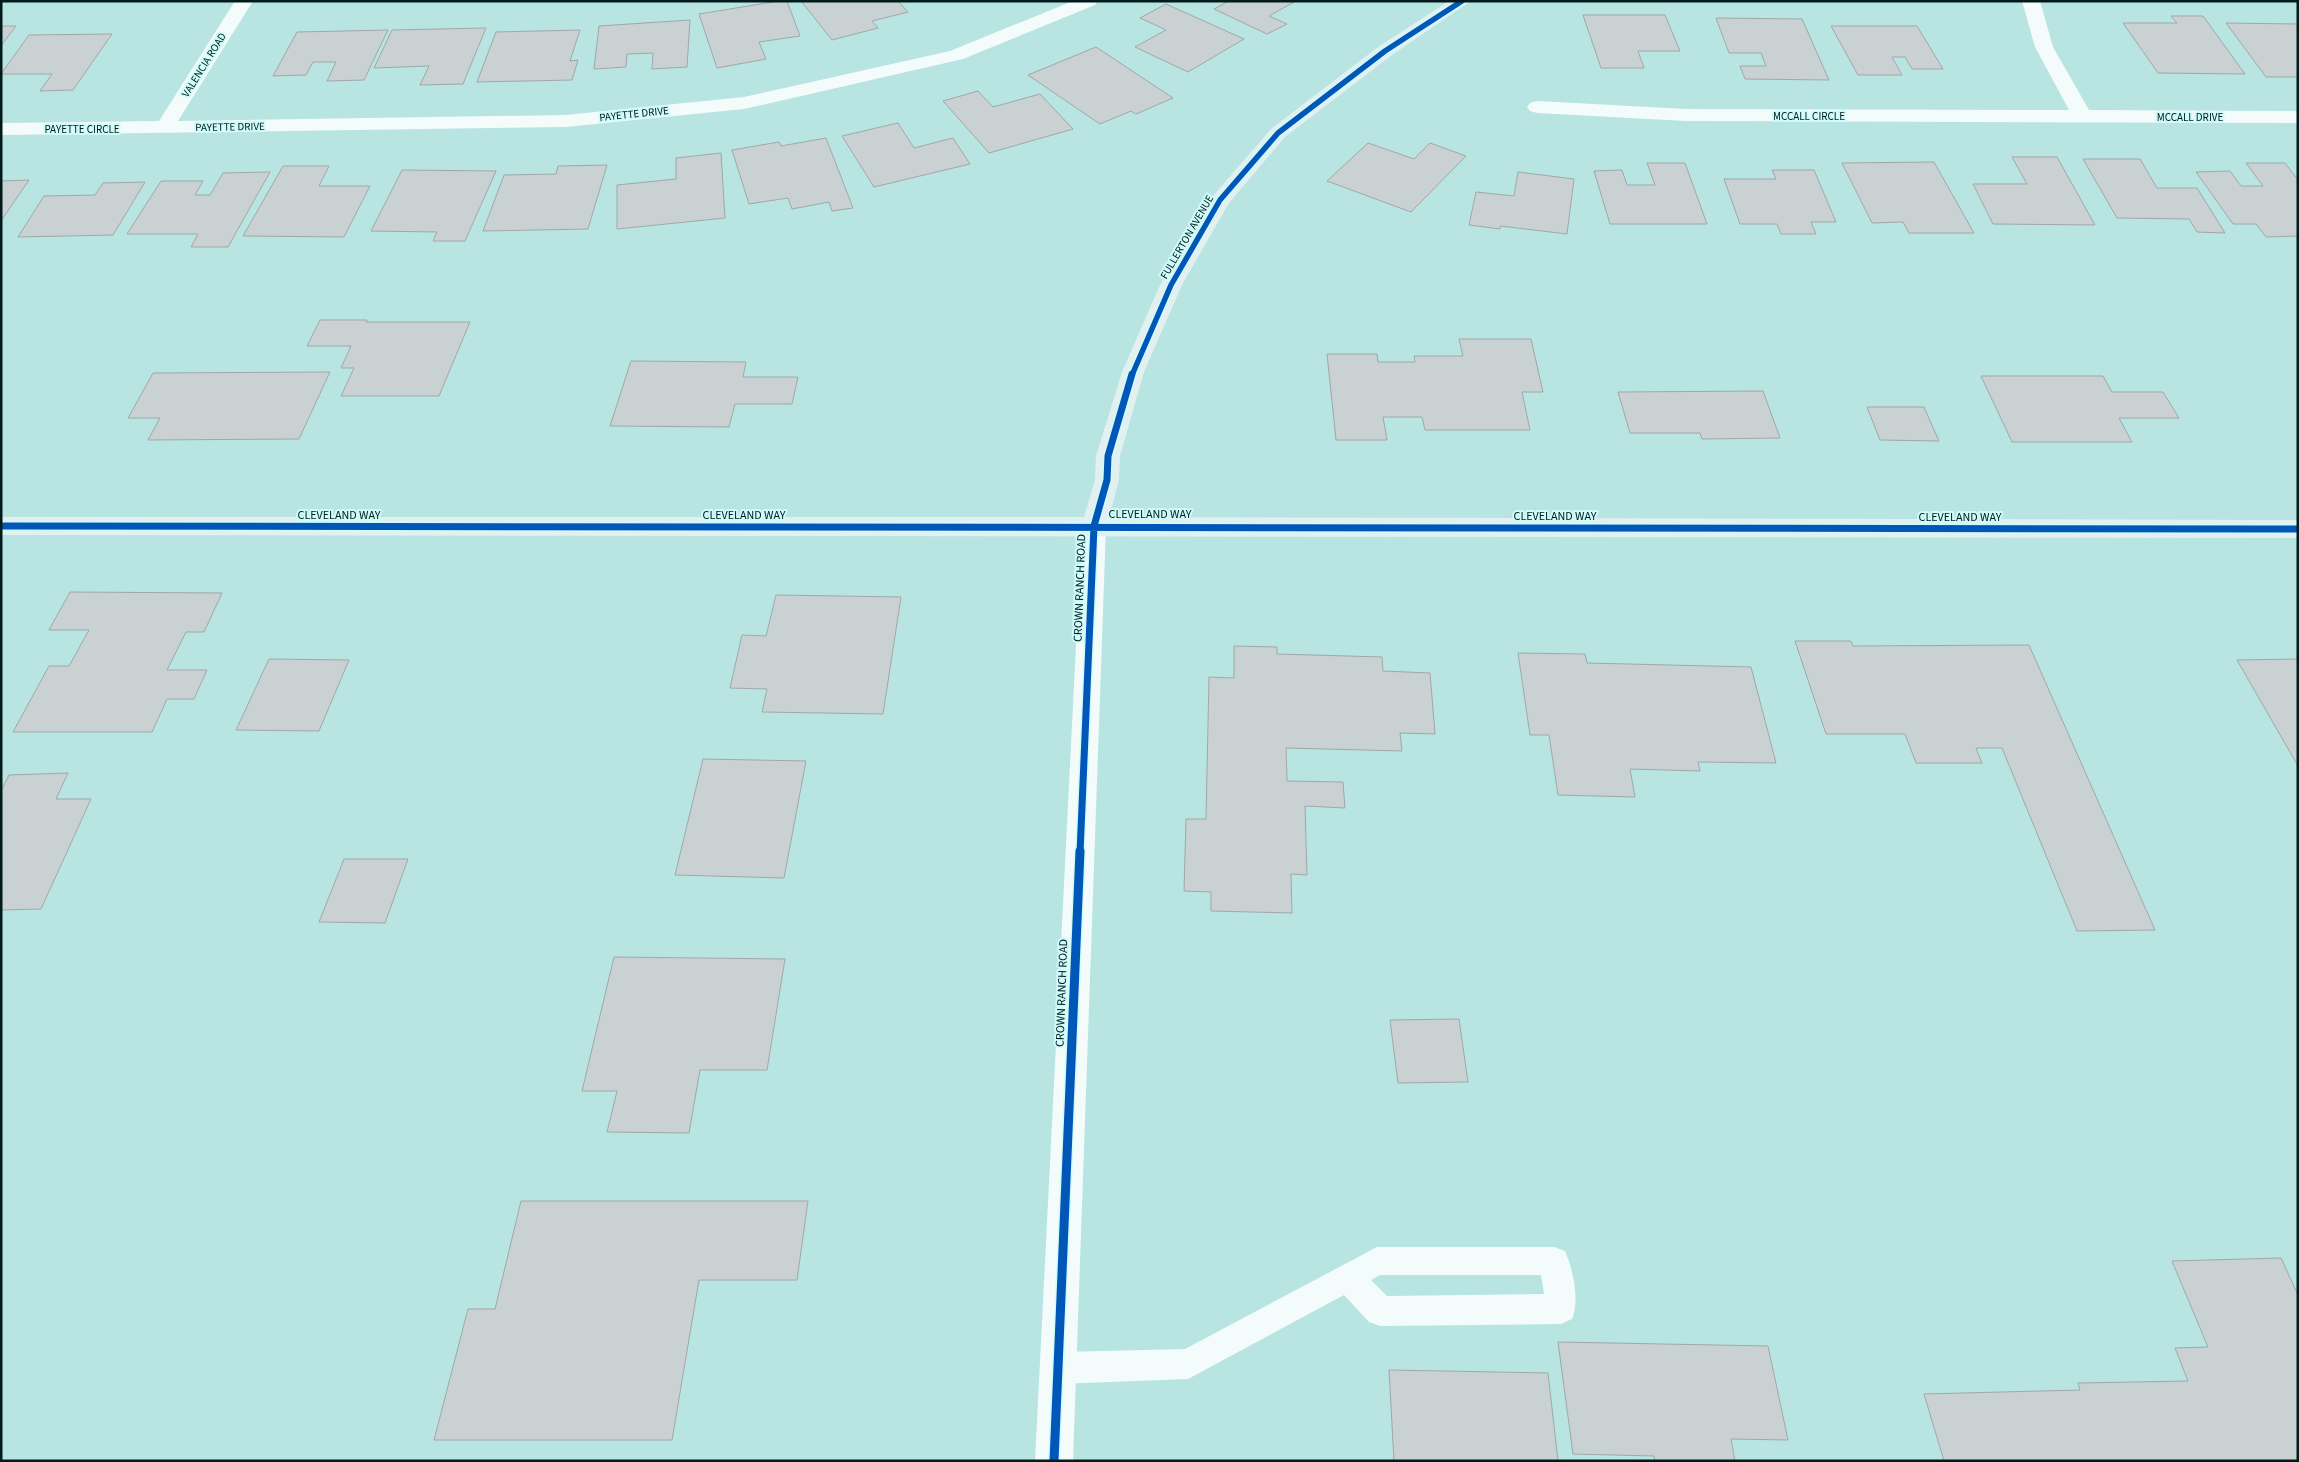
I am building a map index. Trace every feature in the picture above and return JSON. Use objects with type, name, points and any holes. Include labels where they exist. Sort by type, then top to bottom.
[{"type":"street","name":"VALENCIA ROAD","points":[[164,128],[244,1]]},
{"type":"street","name":"PAYETTE DRIVE","points":[[164,128],[565,120],[744,103],[956,55],[1089,1]]},
{"type":"street","name":"FULLERTON AVENUE","points":[[1094,526],[1107,480],[1108,456],[1134,372],[1171,285],[1220,200],[1278,133],[1385,50],[1462,1]]},
{"type":"street","points":[[2031,1],[2033,15],[2050,65],[2083,117]]},
{"type":"street","name":"MCCALL CIRCLE","points":[[1536,107],[1686,115],[2083,117]]},
{"type":"street","name":"MCCALL DRIVE","points":[[2083,117],[2298,117]]},
{"type":"street","name":"PAYETTE CIRCLE","points":[[1,129],[164,128]]},
{"type":"street","name":"CLEVELAND WAY","points":[[1,526],[2298,529]]},
{"type":"street","name":"CROWN RANCH ROAD","points":[[1054,1461],[1094,526]]},
{"type":"lane","points":[[1058,1368],[1188,1364],[1349,1278],[1377,1261],[1554,1261],[1561,1309],[1380,1311],[1349,1278]]},
{"type":"building","points":[[787,1],[800,36],[759,42],[766,59],[717,68],[699,14]]},
{"type":"building","points":[[801,1],[898,1],[908,12],[872,21],[878,28],[832,40]]},
{"type":"building","points":[[1229,1],[1296,1],[1269,16],[1287,24],[1267,34],[1214,9]]},
{"type":"building","points":[[1166,4],[1244,39],[1188,72],[1135,47],[1166,30],[1140,18]]},
{"type":"building","points":[[1583,15],[1665,15],[1680,51],[1638,51],[1644,68],[1601,68]]},
{"type":"building","points":[[2171,16],[2203,16],[2245,74],[2158,73],[2123,23],[2177,23]]},
{"type":"building","points":[[1716,18],[1802,19],[1829,80],[1745,79],[1740,66],[1766,66],[1761,53],[1729,53]]},
{"type":"building","points":[[690,20],[687,67],[652,69],[653,53],[627,54],[626,67],[594,69],[599,26]]},
{"type":"building","points":[[2226,23],[2298,24],[2298,77],[2266,77]]},
{"type":"building","points":[[1,26],[16,26],[1,46]]},
{"type":"building","points":[[1831,26],[1917,26],[1943,69],[1912,69],[1905,57],[1892,57],[1902,75],[1858,75]]},
{"type":"building","points":[[486,28],[463,84],[420,85],[429,66],[374,68],[392,30]]},
{"type":"building","points":[[388,30],[364,80],[327,81],[336,62],[313,62],[306,75],[273,76],[297,32]]},
{"type":"building","points":[[580,30],[570,61],[578,60],[572,80],[477,82],[496,32]]},
{"type":"building","points":[[112,34],[73,90],[40,91],[52,74],[1,74],[29,35]]},
{"type":"building","points":[[1096,47],[1173,98],[1136,114],[1131,111],[1100,124],[1028,75]]},
{"type":"building","points":[[978,91],[993,107],[1040,94],[1073,129],[989,153],[943,101]]},
{"type":"building","points":[[898,123],[914,148],[953,138],[970,164],[874,187],[842,136]]},
{"type":"building","points":[[826,138],[853,208],[832,211],[829,202],[792,209],[788,198],[749,204],[732,150],[779,142],[781,146]]},
{"type":"building","points":[[1368,143],[1414,159],[1430,143],[1466,156],[1411,212],[1327,181]]},
{"type":"building","points":[[721,153],[725,218],[617,229],[617,185],[676,179],[676,158]]},
{"type":"building","points":[[2012,157],[2057,157],[2095,225],[1993,224],[1973,184],[2027,184]]},
{"type":"building","points":[[2083,159],[2140,159],[2157,188],[2197,188],[2225,233],[2197,232],[2189,219],[2117,218]]},
{"type":"building","points":[[1934,162],[1974,233],[1909,233],[1903,222],[1872,223],[1842,163]]},
{"type":"building","points":[[1647,163],[1685,163],[1707,224],[1610,224],[1594,171],[1622,170],[1627,185],[1655,185]]},
{"type":"building","points":[[2246,163],[2285,163],[2298,180],[2298,236],[2266,237],[2256,224],[2233,224],[2196,172],[2230,171],[2241,186],[2263,186]]},
{"type":"building","points":[[607,165],[588,229],[483,231],[504,175],[556,174],[558,166]]},
{"type":"building","points":[[283,166],[329,166],[319,186],[370,186],[344,237],[243,236]]},
{"type":"building","points":[[402,170],[496,171],[465,241],[433,241],[437,232],[371,231]]},
{"type":"building","points":[[1772,170],[1814,170],[1836,222],[1811,222],[1816,234],[1781,234],[1777,224],[1740,224],[1724,179],[1776,179]]},
{"type":"building","points":[[270,172],[228,247],[191,247],[198,234],[127,234],[161,181],[203,181],[195,195],[210,195],[223,173]]},
{"type":"building","points":[[1518,172],[1574,179],[1567,234],[1500,226],[1500,229],[1469,225],[1476,192],[1514,196]]},
{"type":"building","points":[[29,180],[1,221],[1,181]]},
{"type":"building","points":[[145,182],[113,235],[18,237],[44,196],[95,195],[103,183]]},
{"type":"building","points":[[320,320],[470,322],[439,396],[341,396],[354,368],[341,368],[351,346],[307,346]]},
{"type":"building","points":[[1459,339],[1531,339],[1543,392],[1522,392],[1530,430],[1425,430],[1422,417],[1383,417],[1387,440],[1336,440],[1327,354],[1377,354],[1378,362],[1415,362],[1414,356],[1463,356]]},
{"type":"building","points":[[631,361],[746,362],[743,377],[798,377],[792,404],[735,404],[729,427],[610,426]]},
{"type":"building","points":[[330,372],[299,439],[148,440],[160,418],[128,418],[153,373]]},
{"type":"building","points":[[1981,376],[2103,376],[2112,392],[2163,392],[2179,418],[2119,418],[2132,442],[2012,442]]},
{"type":"building","points":[[1763,391],[1780,438],[1702,439],[1700,433],[1630,433],[1618,392]]},
{"type":"building","points":[[1867,407],[1924,407],[1939,441],[1880,440]]},
{"type":"building","points":[[70,592],[222,593],[204,632],[186,632],[167,670],[207,670],[194,699],[167,699],[152,732],[13,732],[49,666],[69,666],[89,630],[49,630]]},
{"type":"building","points":[[776,595],[901,597],[883,714],[762,712],[767,689],[730,688],[742,635],[766,636]]},
{"type":"building","points":[[1795,641],[1851,641],[1853,646],[2029,645],[2155,930],[2077,931],[2002,748],[1976,748],[1982,763],[1916,763],[1905,734],[1826,734]]},
{"type":"building","points":[[1234,646],[1277,647],[1277,654],[1382,657],[1383,671],[1430,673],[1435,734],[1400,733],[1402,751],[1286,748],[1287,781],[1343,782],[1345,808],[1305,806],[1307,875],[1291,874],[1292,913],[1211,911],[1211,892],[1184,891],[1186,819],[1206,819],[1209,677],[1234,678]]},
{"type":"building","points":[[1518,653],[1585,654],[1587,663],[1751,667],[1776,763],[1698,762],[1700,771],[1630,769],[1635,797],[1558,795],[1549,735],[1530,735]]},
{"type":"building","points":[[269,659],[349,660],[319,731],[236,730]]},
{"type":"building","points":[[2298,659],[2298,766],[2237,660]]},
{"type":"building","points":[[703,759],[806,761],[784,878],[675,875]]},
{"type":"building","points":[[68,773],[56,799],[91,799],[41,909],[1,910],[1,791],[9,775]]},
{"type":"building","points":[[344,859],[408,859],[385,923],[319,922]]},
{"type":"building","points":[[614,957],[785,959],[767,1070],[700,1070],[689,1133],[607,1132],[617,1091],[582,1091]]},
{"type":"building","points":[[1459,1019],[1468,1082],[1398,1083],[1390,1020]]},
{"type":"building","points":[[521,1201],[808,1201],[797,1280],[699,1280],[672,1440],[434,1440],[468,1309],[495,1309]]},
{"type":"building","points":[[2281,1258],[2298,1295],[2298,1461],[1944,1461],[1924,1394],[2080,1390],[2078,1383],[2188,1381],[2175,1348],[2208,1347],[2172,1261]]},
{"type":"building","points":[[1558,1342],[1768,1346],[1788,1440],[1731,1439],[1735,1461],[1655,1461],[1654,1456],[1573,1454]]},
{"type":"building","points":[[1389,1370],[1548,1373],[1558,1461],[1394,1461]]},
{"type":"cycle path","points":[[1054,1461],[1094,526],[1107,480],[1108,456],[1133,372],[1171,285],[1220,200],[1278,133],[1385,51],[1462,1]]},
{"type":"cycle path","points":[[1,526],[1215,526],[2298,529]]}]
